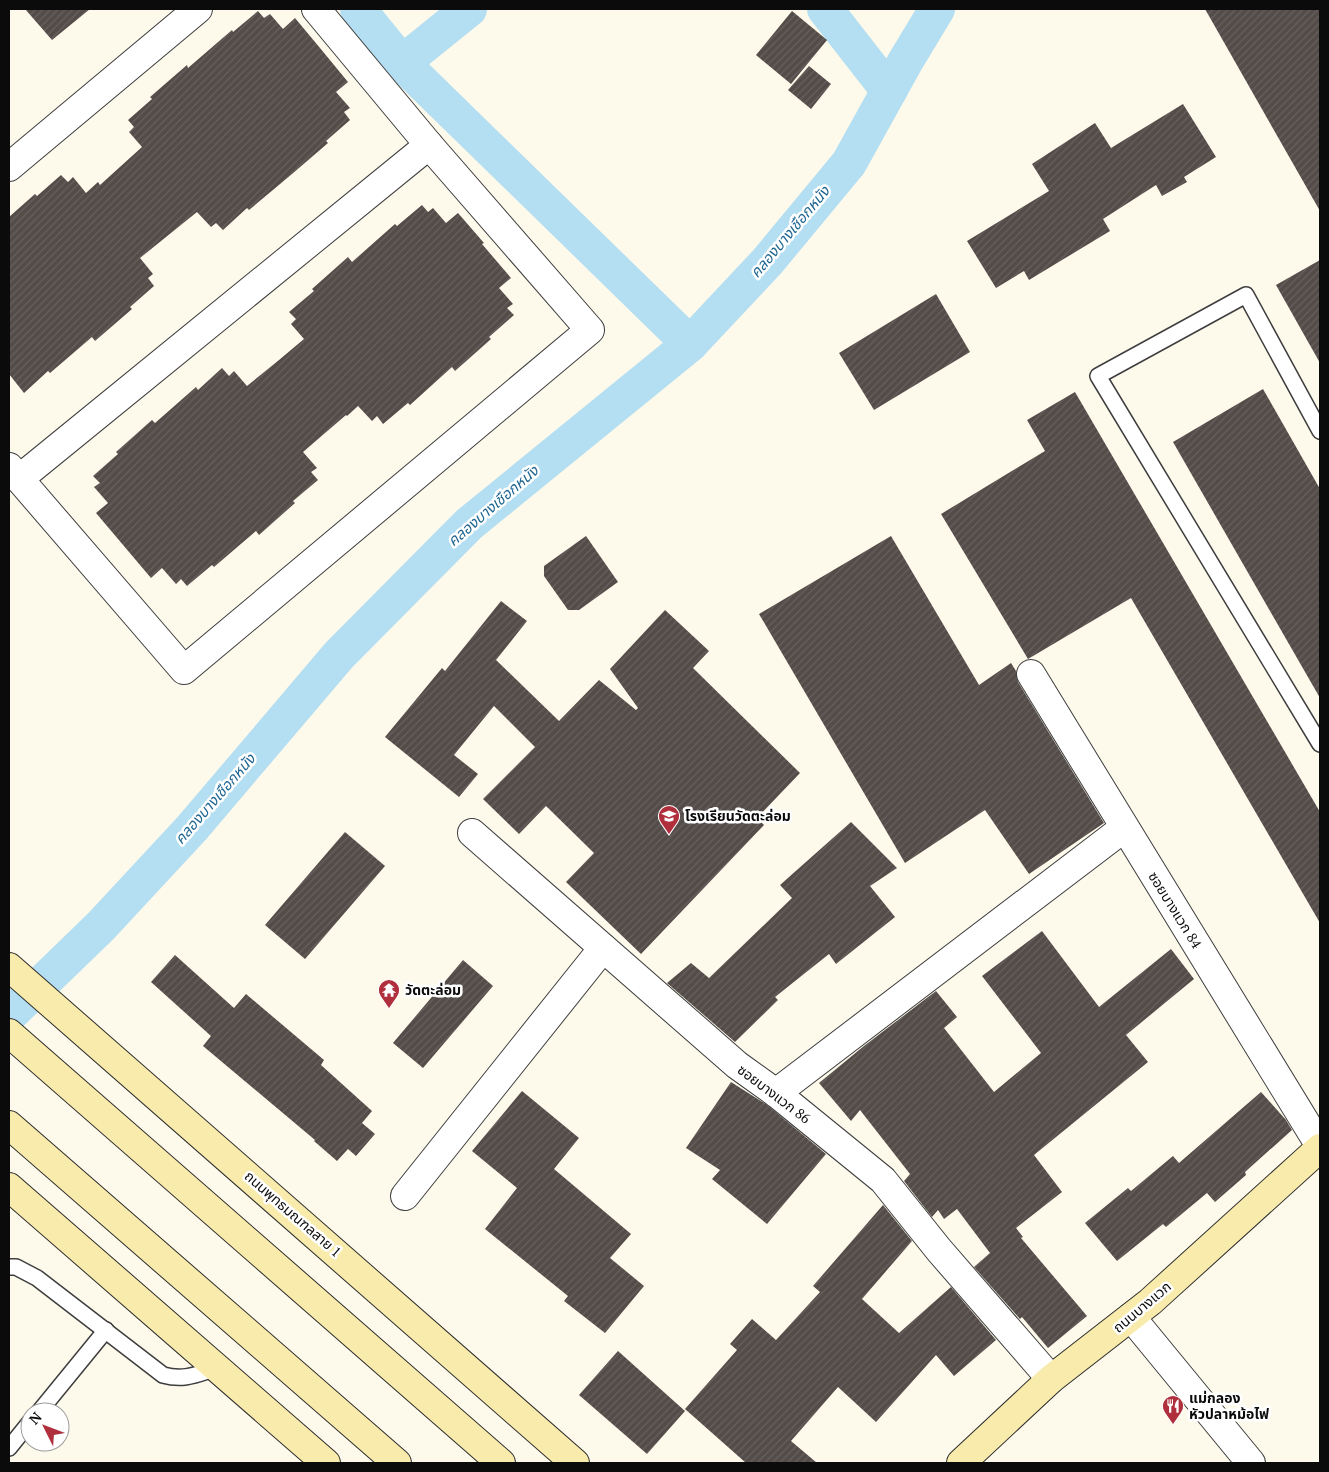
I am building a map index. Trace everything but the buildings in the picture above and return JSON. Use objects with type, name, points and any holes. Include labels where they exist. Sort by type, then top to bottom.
[{"type":"main road","name":"ถนนพุทธมณฑลสาย 1","points":[[9,967],[575,1463]]},
{"type":"main road","points":[[9,1033],[501,1463]]},
{"type":"main road","points":[[9,1125],[396,1463]]},
{"type":"main road","name":"ถนนบางแวก","points":[[961,1463],[1051,1379],[1158,1295],[1320,1147]]},
{"type":"main road","points":[[15,1192],[326,1463]]},
{"type":"main road","points":[[433,1338],[547,1463]]},
{"type":"street","points":[[9,167],[198,9]]},
{"type":"street","points":[[316,9],[429,145],[590,330],[184,670],[14,473],[429,145]]},
{"type":"street","name":"ซอยบางแวก 84","points":[[1030,674],[1320,1147]]},
{"type":"street","points":[[776,1093],[1124,828]]},
{"type":"street","name":"ซอยบางแวก 86","points":[[472,833],[736,1065],[776,1093],[883,1180],[939,1250],[1051,1379]]},
{"type":"street","points":[[405,1196],[603,948]]},
{"type":"street","points":[[1131,1317],[1251,1463]]},
{"type":"lane","points":[[1320,431],[1246,295],[1098,376],[1320,744]]},
{"type":"lane","points":[[9,1267],[16,1267],[37,1278],[163,1375],[175,1378],[189,1378],[217,1368]]},
{"type":"lane","points":[[46,1402],[106,1330]]},
{"type":"lane","points":[[9,1448],[20,1434]]},
{"type":"waterway","points":[[358,9],[402,63],[690,344]]},
{"type":"waterway","points":[[402,63],[469,9]]},
{"type":"waterway","points":[[825,9],[889,91]]},
{"type":"waterway","name":"คลองบางเชือกหนัง","points":[[9,1015],[101,926],[192,828],[339,655],[469,524],[690,344],[767,262],[849,163],[937,9]]},
{"type":"place","name":"โรงเรียนวัดตะล่อม","points":[[669,835]]},
{"type":"place","name":"วัดตะล่อม","points":[[389,1009]]},
{"type":"place","name":"แม่กลอง หัวปลาหม้อไฟ","points":[[1173,1425]]}]
